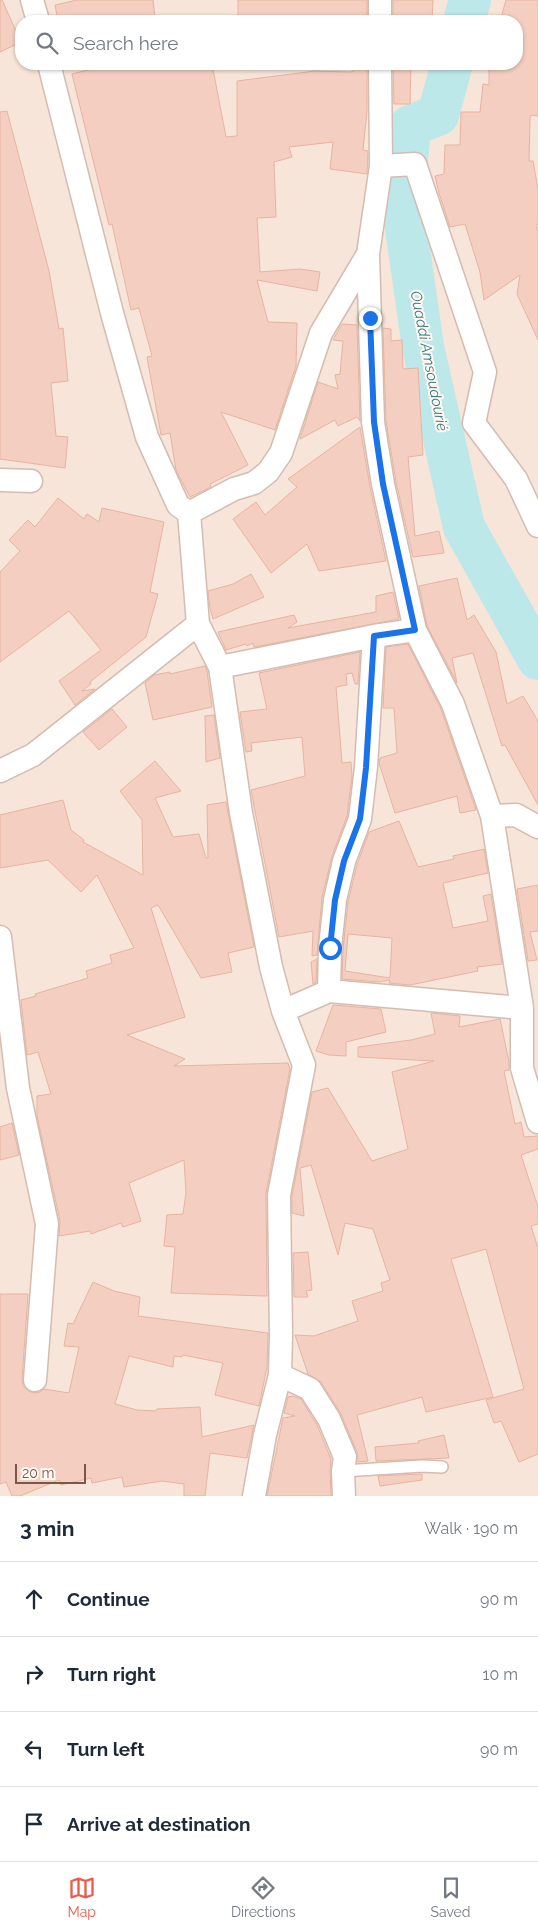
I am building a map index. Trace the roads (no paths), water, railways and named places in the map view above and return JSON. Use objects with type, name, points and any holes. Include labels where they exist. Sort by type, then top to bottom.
[{"type":"street","points":[[32,0],[36,15]]},
{"type":"street","points":[[380,0],[380,15]]},
{"type":"street","points":[[50,70],[112,312],[147,437],[178,505],[189,513],[198,624],[220,667],[241,813],[271,967],[283,1011],[304,1065],[279,1195],[280,1374],[265,1435],[254,1496]]},
{"type":"street","points":[[381,70],[398,165],[486,372],[474,423],[516,479],[538,526]]},
{"type":"street","points":[[189,513],[234,489],[254,483],[268,472],[281,453],[321,333],[368,254],[398,165]]},
{"type":"street","points":[[368,254],[374,422],[383,484],[415,630],[452,704],[492,816],[522,1008],[530,1036],[522,1068],[538,1122]]},
{"type":"street","points":[[0,480],[31,481]]},
{"type":"street","points":[[0,771],[33,755],[198,624]]},
{"type":"street","points":[[220,667],[374,636],[415,630]]},
{"type":"street","points":[[329,991],[330,948],[335,900],[344,861],[360,819],[374,636]]},
{"type":"street","points":[[492,816],[516,815],[538,827]]},
{"type":"street","points":[[0,937],[9,1091],[47,1224],[36,1380]]},
{"type":"street","points":[[283,1011],[329,991],[522,1008]]},
{"type":"street","points":[[280,1374],[310,1389],[330,1419],[345,1457],[343,1471],[344,1496]]},
{"type":"lane","points":[[343,1471],[408,1466],[442,1467]]},
{"type":"waterway","name":"Ouaddi Amsoudourié","points":[[466,15],[470,0]]},
{"type":"waterway","name":"Ouaddi Amsoudourié","points":[[450,70],[438,115],[410,126],[403,207],[423,347],[464,527],[538,659]]}]
